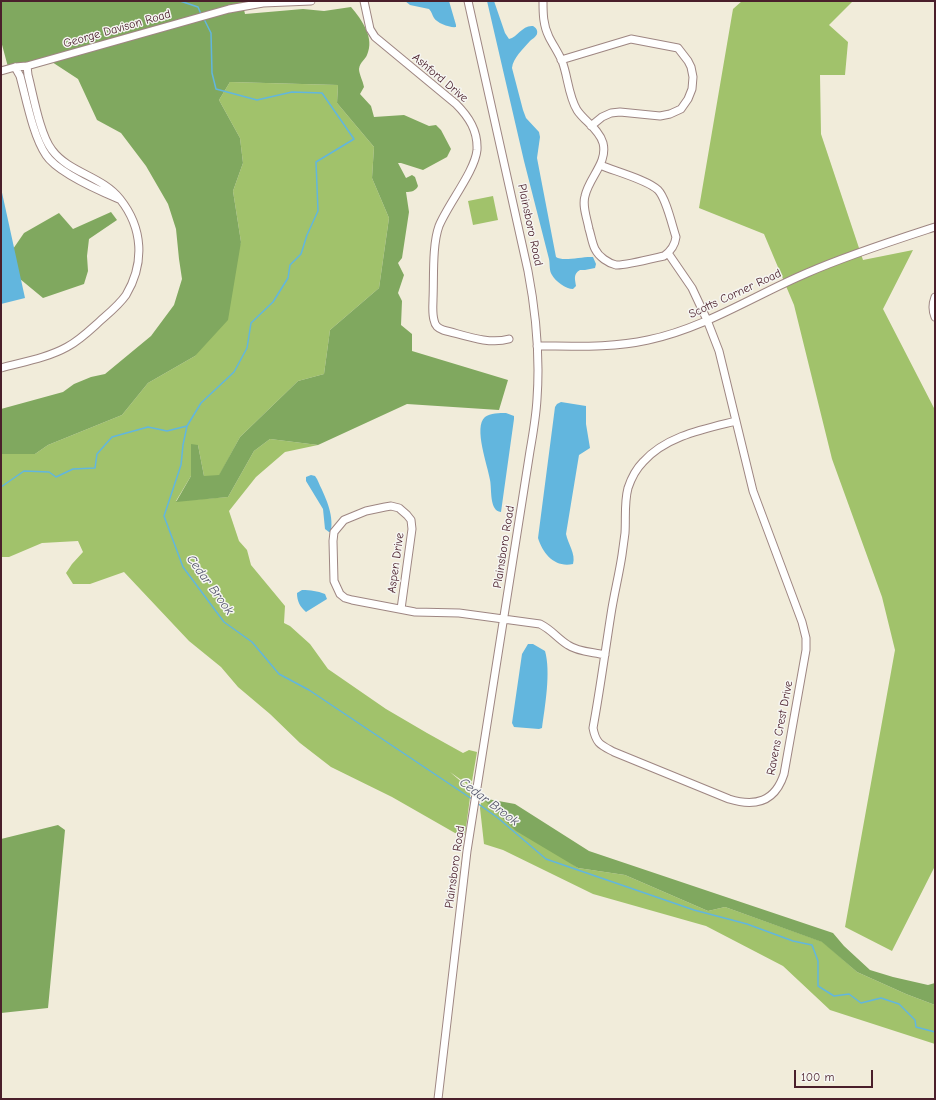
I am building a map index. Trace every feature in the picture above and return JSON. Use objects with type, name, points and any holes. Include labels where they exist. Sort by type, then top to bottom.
[{"type":"street","name":"George Davison Road","points":[[1,71],[15,67],[27,66],[209,14],[252,5],[311,1]]},
{"type":"street","name":"Ashford Drive","points":[[364,1],[370,29],[375,37],[456,104],[471,122],[476,136],[477,150],[474,162],[438,228],[434,269],[433,317],[436,325],[439,329],[491,342],[500,342],[509,339]]},
{"type":"street","name":"Plainsboro Road","points":[[438,1099],[462,892],[537,399],[537,346],[532,293],[468,1]]},
{"type":"street","points":[[543,1],[543,19],[548,35],[561,60],[574,104],[603,142],[603,160],[600,165],[588,188],[584,203],[592,243],[600,256],[607,261],[618,265],[664,256],[675,243],[676,236],[663,197],[658,190],[649,184],[600,165]]},
{"type":"street","points":[[561,60],[631,39],[678,48],[691,67],[693,78],[692,89],[688,99],[681,109],[670,114],[660,116],[620,112],[611,113],[602,117],[591,126]]},
{"type":"street","points":[[1,368],[45,356],[66,347],[81,338],[119,304],[135,276],[138,267],[139,246],[134,224],[121,200],[75,172],[55,165],[46,156],[39,143],[37,122],[27,66]]},
{"type":"street","points":[[15,67],[20,76],[37,122]]},
{"type":"street","name":"Scotts Corner Road","points":[[537,346],[612,345],[632,343],[668,335],[707,320],[808,272],[935,227]]},
{"type":"street","name":"Ravens Crest Drive","points":[[668,253],[692,288],[719,351],[736,421],[753,491],[799,613],[806,638],[806,650],[784,774],[773,793],[761,800],[747,803],[738,802],[614,752],[599,744],[595,739],[593,728],[614,593],[622,556],[625,534],[625,502],[628,487],[642,463],[659,448],[678,438],[701,430],[736,421]]},
{"type":"street","points":[[935,297],[932,305],[935,317]]},
{"type":"street","name":"Aspen Drive","points":[[401,609],[410,548],[412,528],[411,520],[399,508],[391,506],[366,511],[344,520],[334,532],[333,541],[334,581],[336,588],[345,598],[415,612],[460,612],[504,619]]},
{"type":"street","points":[[504,619],[540,624],[548,628],[567,645],[575,649],[605,655]]},
{"type":"green space","points":[[1,1],[242,1],[245,14],[303,9],[324,11],[351,7],[363,23],[368,36],[369,49],[359,69],[364,87],[360,94],[371,106],[374,117],[404,115],[429,126],[436,125],[441,130],[451,149],[447,157],[423,170],[398,163],[406,178],[412,175],[415,177],[418,186],[413,191],[406,192],[409,212],[402,258],[398,263],[404,275],[398,293],[402,301],[401,325],[412,334],[412,351],[508,380],[499,410],[407,404],[318,445],[270,439],[254,451],[228,497],[176,502],[191,476],[191,444],[198,445],[204,476],[219,475],[240,437],[298,381],[324,374],[330,330],[379,288],[389,218],[372,178],[374,147],[337,103],[338,85],[230,82],[219,100],[240,138],[243,163],[233,191],[241,242],[228,320],[195,356],[148,383],[122,415],[48,445],[35,454],[1,454],[1,409],[63,392],[74,384],[91,377],[105,374],[151,336],[174,305],[182,279],[176,229],[168,204],[146,166],[121,133],[97,120],[78,79],[52,62],[8,67],[1,41]]},
{"type":"green space","points":[[742,1],[853,1],[829,25],[848,42],[845,75],[820,75],[821,134],[863,260],[913,250],[883,309],[935,410],[935,866],[892,951],[845,927],[895,650],[882,597],[832,459],[794,305],[764,234],[699,208],[733,9]]},
{"type":"green space","points":[[230,82],[338,85],[337,103],[374,147],[372,178],[389,218],[379,288],[330,330],[324,374],[298,381],[240,437],[219,476],[204,476],[198,445],[191,445],[191,476],[176,501],[228,497],[254,451],[270,439],[318,445],[285,452],[256,477],[229,511],[239,541],[247,550],[251,565],[285,606],[284,623],[290,626],[310,644],[328,669],[386,709],[427,733],[463,753],[469,750],[477,752],[471,787],[450,772],[471,790],[465,835],[455,833],[392,797],[331,767],[300,743],[270,714],[238,687],[221,667],[189,641],[124,572],[90,584],[73,584],[66,573],[83,552],[78,541],[42,543],[9,557],[1,557],[1,454],[35,454],[48,445],[122,415],[148,383],[195,356],[241,242],[233,191],[243,163],[240,138],[219,100]]},
{"type":"green space","points":[[493,196],[498,220],[473,225],[468,201]]},
{"type":"green space","points":[[111,212],[117,220],[89,239],[87,256],[88,271],[84,284],[43,298],[20,279],[13,249],[24,233],[59,213],[73,229]]},
{"type":"green space","points":[[482,798],[578,868],[625,875],[708,911],[725,907],[823,942],[857,972],[935,1005],[935,1044],[830,1010],[783,966],[706,926],[593,894],[503,850],[484,844],[480,808]]},
{"type":"green space","points":[[482,798],[515,804],[589,851],[833,933],[844,946],[870,970],[928,985],[935,983],[935,1005],[857,972],[822,942],[725,907],[708,911],[625,875],[578,868],[516,831]]},
{"type":"green space","points":[[58,825],[65,830],[48,1008],[1,1013],[1,839]]},
{"type":"water","points":[[405,1],[449,1],[456,27],[447,26],[438,22],[429,9],[410,5]]},
{"type":"water","points":[[487,1],[494,1],[505,33],[509,39],[529,26],[533,26],[537,30],[536,36],[521,50],[516,57],[512,68],[526,118],[539,132],[540,137],[537,158],[556,257],[568,259],[593,257],[596,264],[595,268],[580,270],[576,273],[576,286],[573,289],[567,288],[558,282],[550,271],[549,259],[524,161]]},
{"type":"water","points":[[1,188],[25,298],[1,304]]},
{"type":"water","points":[[561,402],[586,406],[586,424],[590,448],[579,455],[566,534],[574,560],[573,564],[567,565],[555,562],[543,549],[538,538],[555,407]]},
{"type":"water","points":[[506,413],[514,416],[514,419],[501,512],[494,508],[480,429],[485,417]]},
{"type":"water","points":[[311,475],[315,476],[317,479],[326,498],[330,511],[332,525],[331,532],[325,529],[323,509],[306,481],[306,477]]},
{"type":"water","points":[[302,590],[325,594],[327,599],[306,612],[298,601],[297,593]]},
{"type":"water","points":[[528,644],[533,644],[545,651],[547,659],[546,700],[542,728],[539,729],[514,727],[512,723],[522,654]]},
{"type":"waterway","points":[[180,1],[198,7],[201,14]]},
{"type":"waterway","points":[[1,487],[24,471],[49,472],[56,477],[73,469],[95,468],[97,454],[112,437],[148,427],[167,431],[187,426],[201,403],[234,372],[247,348],[251,323],[273,302],[288,278],[290,265],[301,254],[307,235],[318,211],[316,162],[354,139],[322,93],[292,92],[257,100],[216,89],[212,73],[211,33],[204,19]]},
{"type":"waterway","name":"Cedar Brook","points":[[187,426],[181,465],[164,516],[183,567],[224,622],[252,642],[279,674],[309,690],[472,799]]},
{"type":"waterway","name":"Cedar Brook","points":[[477,803],[498,818],[546,859],[694,910],[747,924],[793,941],[812,945],[818,961],[818,986],[834,996],[849,994],[861,1003],[881,998],[899,1004],[915,1020],[916,1027],[935,1032]]}]
